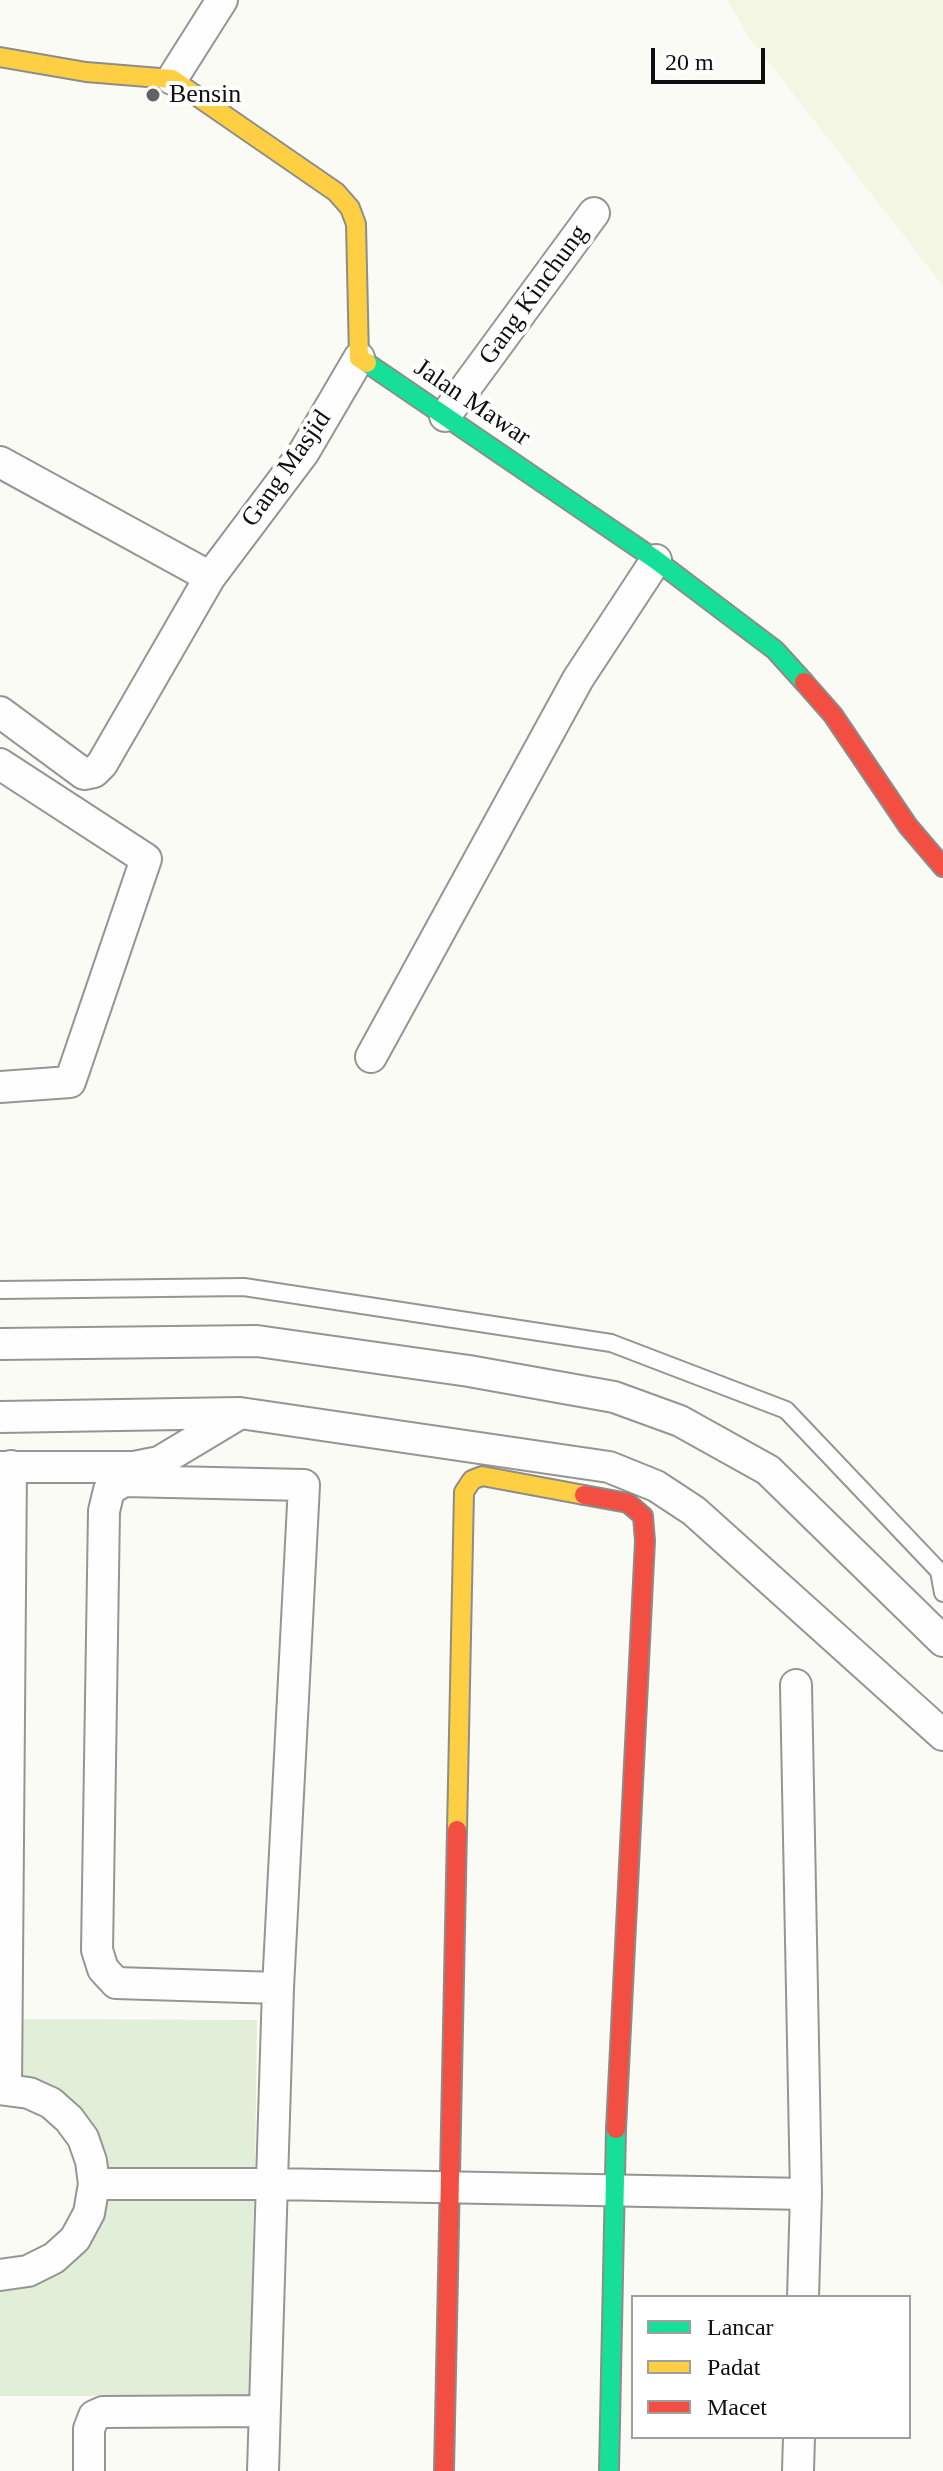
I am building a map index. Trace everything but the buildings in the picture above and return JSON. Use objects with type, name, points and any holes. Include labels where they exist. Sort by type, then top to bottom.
[{"type":"street","points":[[172,79],[222,0]]},
{"type":"street","points":[[0,57],[86,72],[172,79],[336,192],[350,208],[356,224],[359,358]]},
{"type":"street","name":"Gang Kinchung","points":[[445,416],[594,213]]},
{"type":"street","name":"Jalan Mawar","points":[[359,358],[656,560],[775,650],[833,715],[908,826],[943,867]]},
{"type":"street","name":"Gang Masjid","points":[[0,712],[84,774],[94,772],[210,577],[304,452],[359,358]]},
{"type":"street","points":[[0,462],[210,577]]},
{"type":"street","points":[[371,1057],[578,679],[656,560]]},
{"type":"street","points":[[0,764],[146,859],[70,1082],[0,1087]]},
{"type":"street","points":[[0,1344],[257,1341],[469,1371],[614,1397],[680,1421],[768,1470],[943,1641]]},
{"type":"street","points":[[0,2275],[28,2271],[54,2258],[75,2239],[89,2213],[94,2184],[91,2161],[83,2138],[69,2119],[51,2103],[29,2093],[3,2089],[6,1466],[134,1467],[159,1462],[240,1413]]},
{"type":"street","points":[[0,1417],[240,1413],[609,1467],[656,1486],[694,1511],[943,1735]]},
{"type":"street","points":[[444,2471],[464,1492],[472,1480],[482,1476],[628,1503],[643,1516],[645,1541],[613,2192],[609,2471]]},
{"type":"street","points":[[263,2471],[278,1988],[304,1485],[124,1481],[109,1490],[104,1511],[97,1950],[103,1969],[116,1983],[278,1988]]},
{"type":"street","points":[[796,1685],[806,2194],[803,2295]]},
{"type":"street","points":[[94,2184],[273,2184],[806,2194]]},
{"type":"street","points":[[89,2471],[89,2429],[94,2416],[103,2412],[263,2411]]},
{"type":"street","points":[[798,2471],[799,2439]]},
{"type":"lane","points":[[0,1290],[244,1287],[611,1343],[786,1410],[939,1571],[943,1593]]},
{"type":"green space","points":[[727,0],[943,0],[943,286],[749,37]]},
{"type":"green space","points":[[16,2019],[257,2020],[255,2175],[105,2173],[16,2080]]},
{"type":"green space","points":[[104,2197],[254,2197],[250,2396],[0,2396],[0,2292],[38,2281]]},
{"type":"traffic: fast","points":[[367,363],[656,560],[775,650],[804,682]]},
{"type":"traffic: fast","points":[[609,2471],[616,2129]]},
{"type":"traffic: slow","points":[[0,57],[86,72],[172,79],[336,192],[350,208],[356,224],[359,358],[367,363]]},
{"type":"traffic: slow","points":[[457,1830],[464,1492],[472,1480],[482,1476],[584,1495]]},
{"type":"traffic: jam","points":[[804,682],[833,715],[908,826],[943,867]]},
{"type":"traffic: jam","points":[[584,1495],[628,1503],[643,1516],[645,1541],[616,2129]]},
{"type":"traffic: jam","points":[[444,2471],[457,1830]]},
{"type":"place","name":"Bensin","points":[[153,95]]}]
